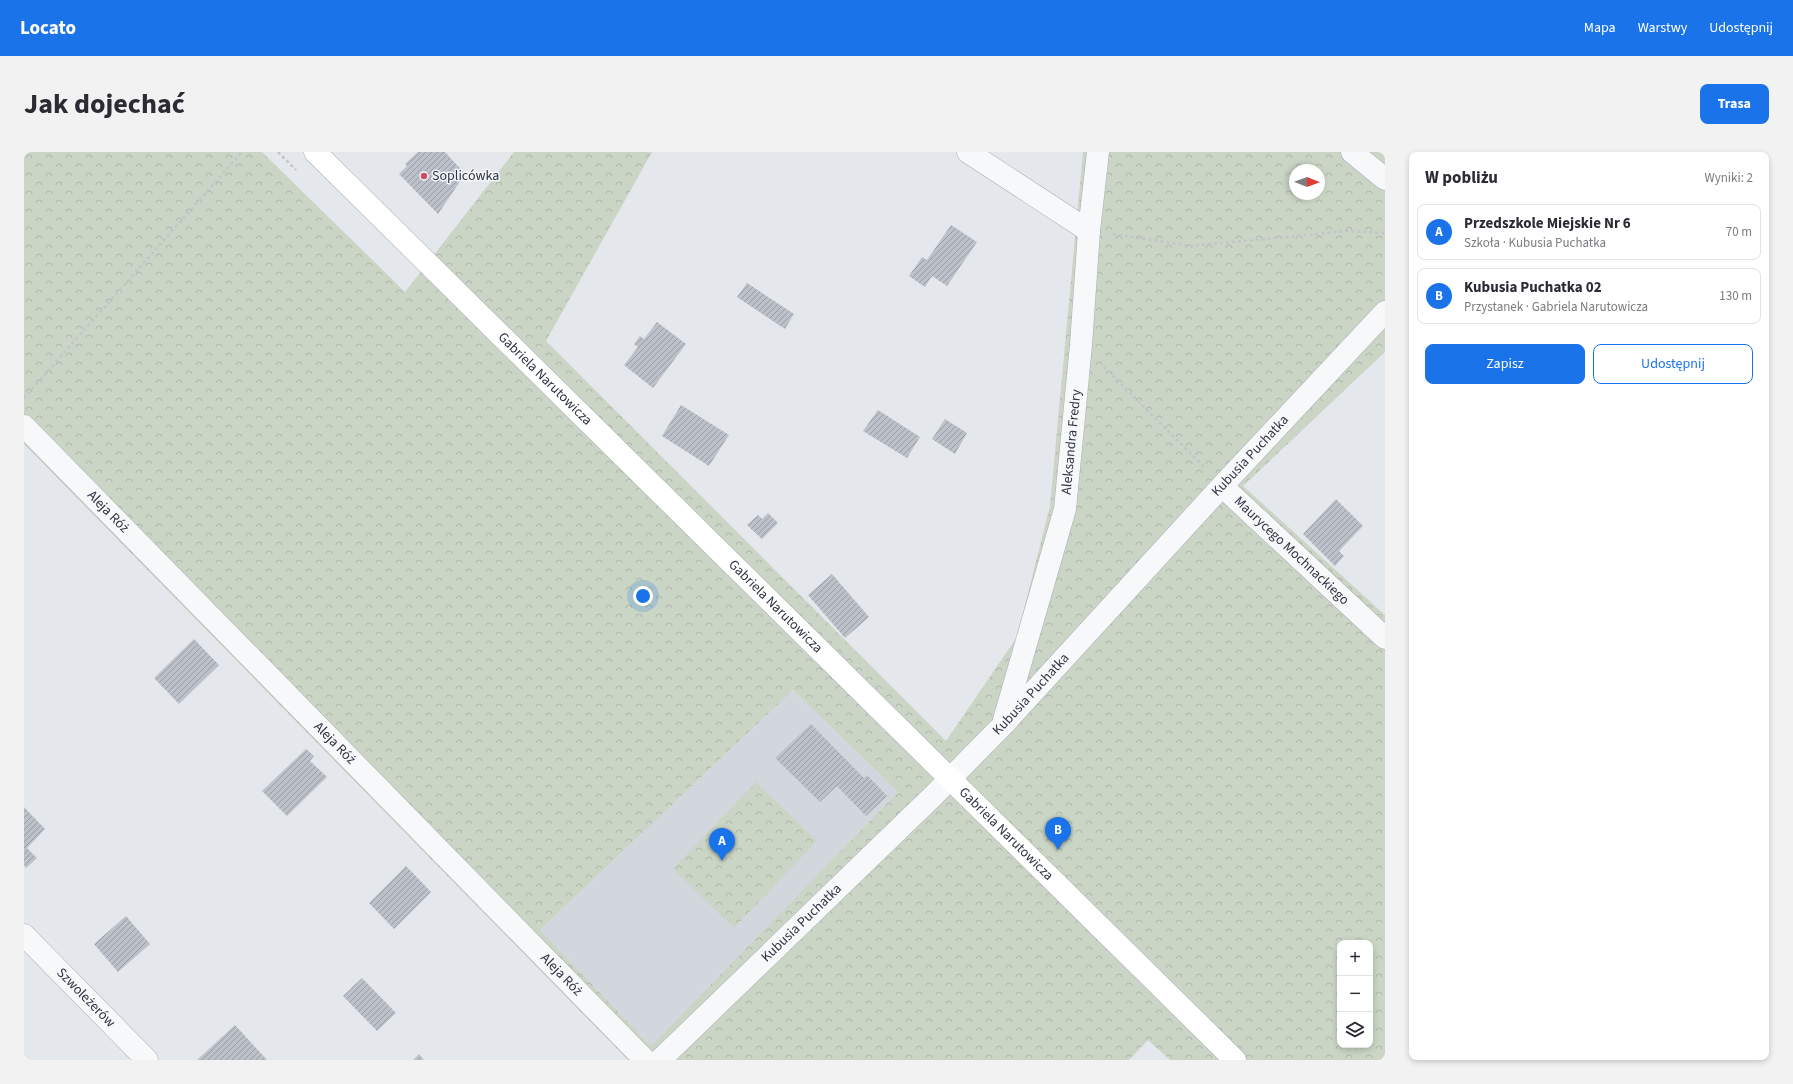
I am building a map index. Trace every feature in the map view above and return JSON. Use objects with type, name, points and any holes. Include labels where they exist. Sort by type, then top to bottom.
[{"type":"street","name":"Gabriela Narutowicza","points":[[315,152],[1235,1060]]},
{"type":"street","points":[[968,152],[1089,231]]},
{"type":"street","name":"Aleksandra Fredry","points":[[1003,724],[1065,509],[1081,344],[1089,231],[1098,152]]},
{"type":"street","points":[[1352,152],[1385,179]]},
{"type":"street","name":"Kubusia Puchatka","points":[[660,1060],[950,779],[1003,724],[1222,486],[1385,312]]},
{"type":"street","name":"Aleja Róż","points":[[24,426],[645,1060]]},
{"type":"street","name":"Maurycego Mochnackiego","points":[[1222,486],[1385,638]]},
{"type":"street","name":"Szwoleżerów","points":[[24,935],[147,1060]]},
{"type":"path","points":[[24,398],[242,152]]},
{"type":"path","points":[[1089,231],[1191,246],[1348,231],[1385,233]]},
{"type":"path","name":"Maurycego Mochnackiego","points":[[1081,344],[1222,486]]},
{"type":"shaded area","points":[[793,690],[898,792],[651,1046],[540,930]]},
{"type":"green space","points":[[24,152],[262,152],[405,292],[514,152],[652,152],[546,341],[946,741],[1017,637],[1050,506],[1083,152],[1385,152],[1385,352],[1243,486],[1385,615],[1385,1060],[1170,1060],[1148,1040],[1129,1060],[628,1060],[24,444]],"holes":[[[793,690],[898,792],[651,1046],[540,930]]]},
{"type":"green space","points":[[756,782],[817,841],[734,928],[673,869]]},
{"type":"building","points":[[418,152],[445,152],[465,174],[438,214],[399,174],[407,166],[405,164]]},
{"type":"building","points":[[951,225],[977,242],[947,286],[932,276],[925,287],[909,276],[922,257],[927,260]]},
{"type":"building","points":[[747,283],[794,314],[785,329],[737,297]]},
{"type":"building","points":[[657,322],[686,344],[653,388],[624,365],[638,347],[634,344],[640,336],[644,339]]},
{"type":"building","points":[[681,405],[729,435],[709,466],[662,436]]},
{"type":"building","points":[[878,410],[920,437],[907,458],[863,431]]},
{"type":"building","points":[[945,419],[967,433],[955,454],[932,439]]},
{"type":"building","points":[[1336,499],[1363,526],[1339,551],[1344,556],[1335,566],[1303,534]]},
{"type":"building","points":[[768,513],[778,523],[762,539],[747,525],[758,515],[762,519]]},
{"type":"building","points":[[832,574],[869,617],[845,638],[808,595]]},
{"type":"building","points":[[194,639],[219,665],[179,704],[154,678]]},
{"type":"building","points":[[811,724],[864,778],[867,775],[887,796],[866,816],[837,786],[820,802],[775,758]]},
{"type":"building","points":[[306,749],[314,756],[310,761],[327,777],[287,816],[262,791]]},
{"type":"building","points":[[24,807],[45,829],[27,848],[37,858],[26,868],[24,865]]},
{"type":"building","points":[[406,866],[431,892],[394,929],[369,903]]},
{"type":"building","points":[[126,916],[150,944],[118,972],[94,944]]},
{"type":"building","points":[[362,978],[396,1013],[377,1031],[343,996]]},
{"type":"building","points":[[235,1025],[267,1060],[197,1060]]},
{"type":"building","points":[[419,1054],[424,1060],[413,1060]]},
{"type":"place","name":"Soplicówka","points":[[424,176]]},
{"type":"place","name":"Kubusia Puchatka 02","points":[[1058,850]]},
{"type":"place","name":"Przedszkole Miejskie Nr 6","points":[[722,861]]}]
